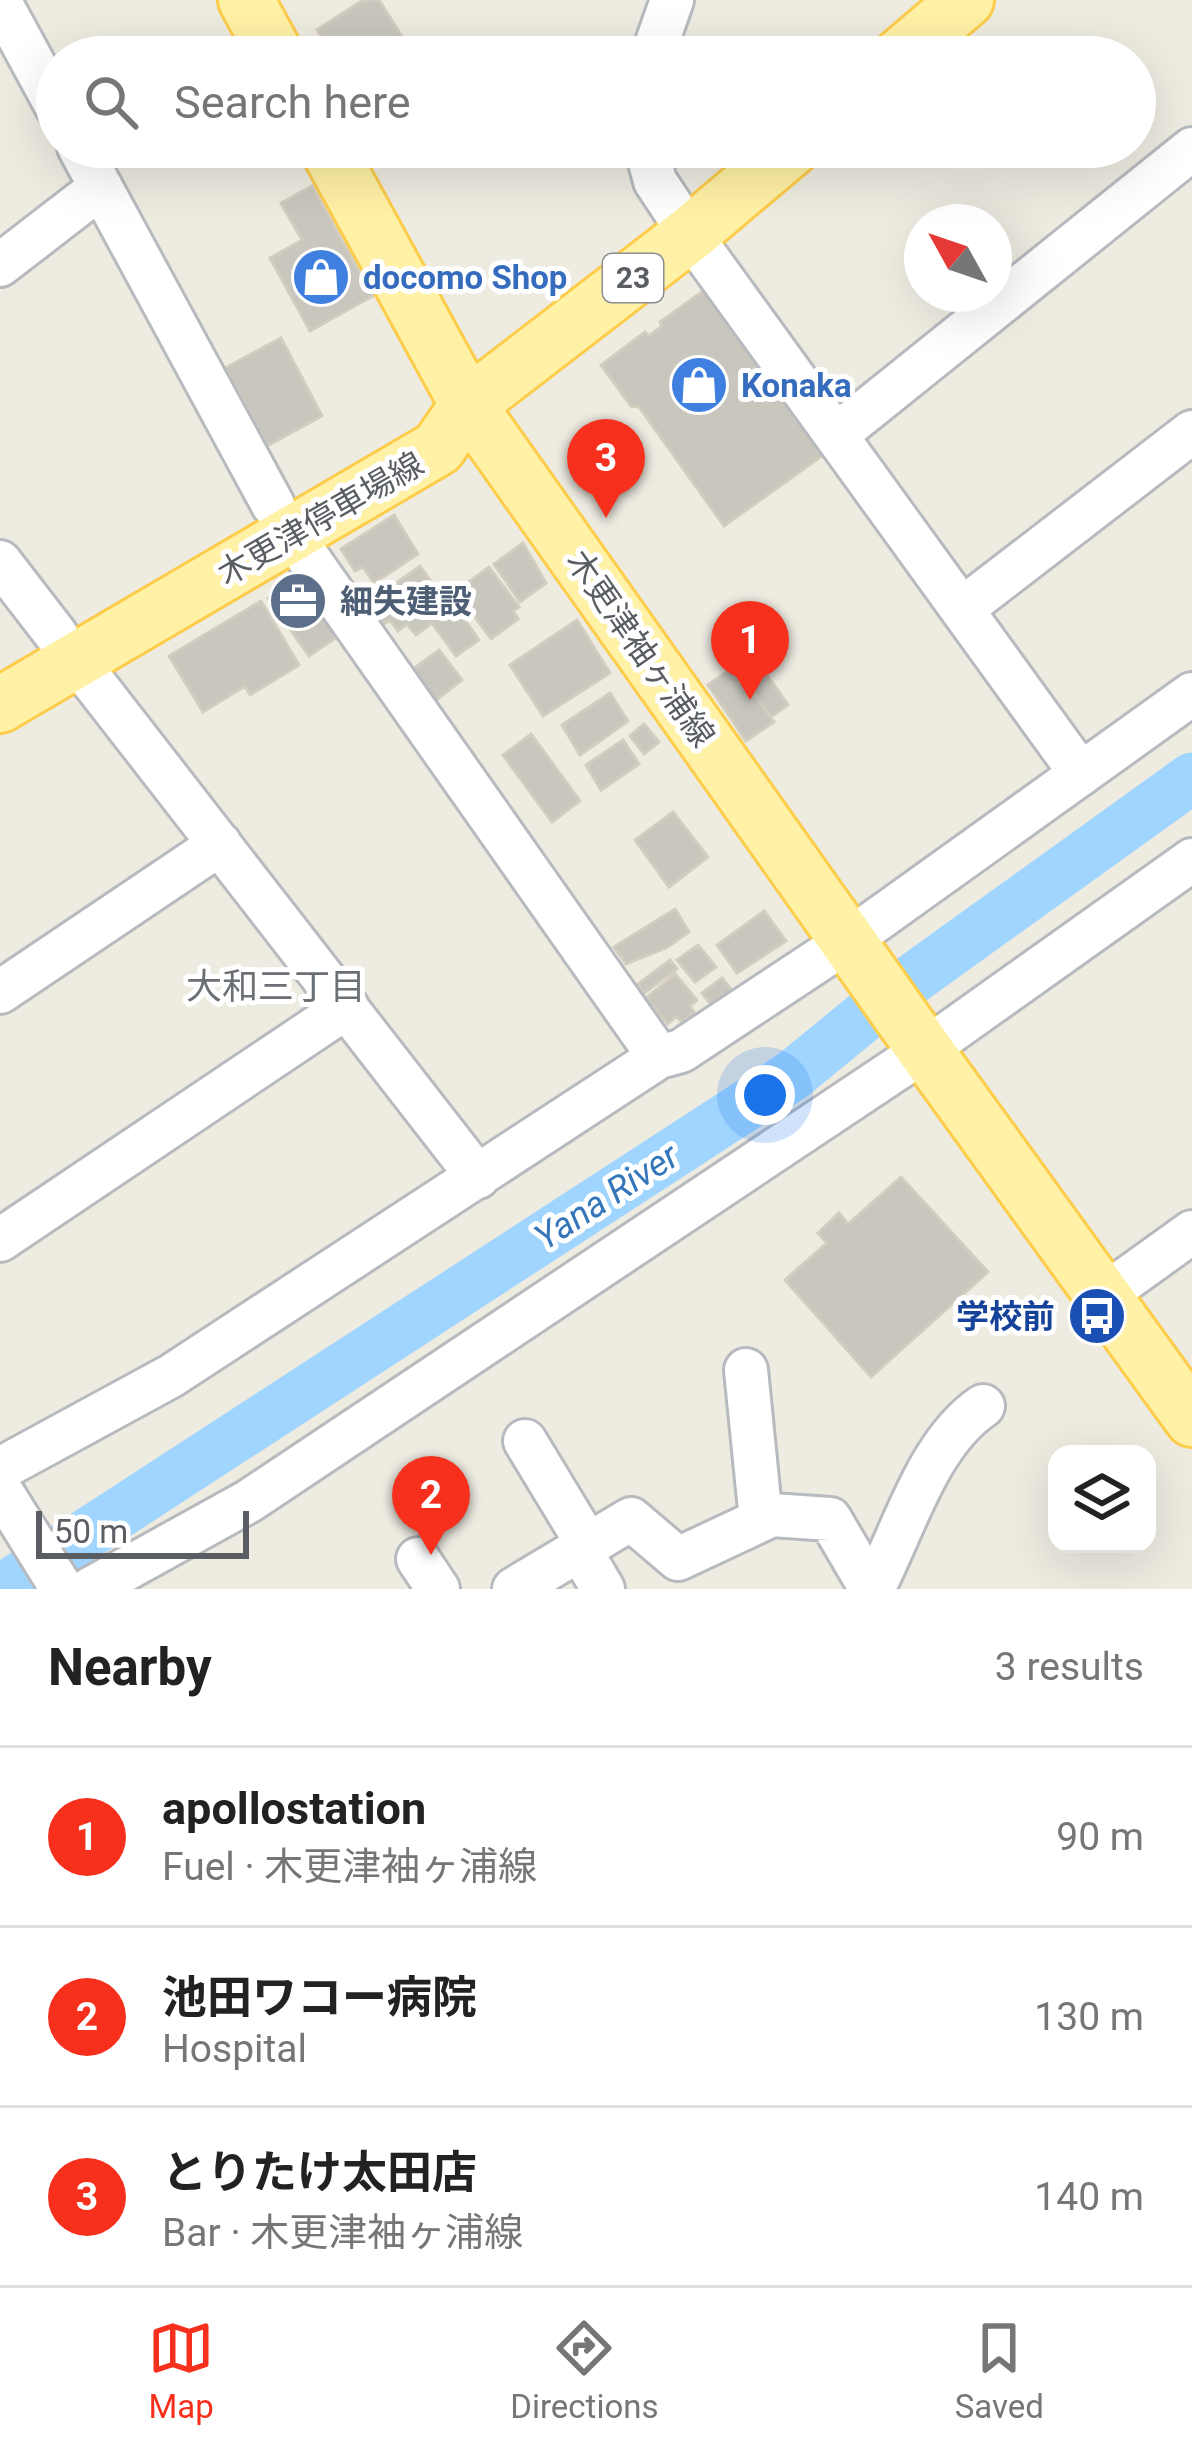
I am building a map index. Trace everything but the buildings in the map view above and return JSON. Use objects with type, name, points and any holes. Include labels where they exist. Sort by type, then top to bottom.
[{"type":"main road","points":[[246,0],[266,36]]},
{"type":"main road","points":[[924,36],[966,0]]},
{"type":"main road","name":"木更津袖ヶ浦線","points":[[338,168],[468,405],[920,1044]]},
{"type":"main road","name":"23","points":[[468,405],[768,168]]},
{"type":"main road","name":"木更津停車場線","points":[[0,705],[66,648],[282,520],[438,448],[468,405]]},
{"type":"main road","name":"木更津停車場線","points":[[0,671],[66,648]]},
{"type":"main road","points":[[920,1044],[1192,1419]]},
{"type":"street","points":[[659,36],[672,0]]},
{"type":"street","points":[[0,2],[36,68]]},
{"type":"street","points":[[836,435],[1192,149]]},
{"type":"street","points":[[90,168],[282,520],[659,1057]]},
{"type":"street","points":[[651,168],[655,182],[690,234],[1081,774]]},
{"type":"street","points":[[0,265],[101,188]]},
{"type":"street","points":[[962,609],[1192,432]]},
{"type":"street","points":[[0,562],[478,1177]]},
{"type":"street","points":[[0,1469],[171,1376],[659,1057],[681,1051],[854,947],[1192,694]]},
{"type":"street","points":[[0,992],[220,844]]},
{"type":"street","points":[[90,1589],[249,1501],[1192,860]]},
{"type":"street","points":[[0,1240],[346,1007]]},
{"type":"street","points":[[1102,1296],[1192,1232]]},
{"type":"street","points":[[746,1370],[761,1520]]},
{"type":"street","points":[[872,1589],[902,1534],[921,1480],[965,1419],[983,1406]]},
{"type":"street","points":[[525,1441],[603,1589]]},
{"type":"street","points":[[0,1489],[62,1589]]},
{"type":"street","points":[[514,1589],[631,1519],[678,1559],[772,1515],[830,1519],[872,1589]]},
{"type":"waterway","name":"Yana River","points":[[2,1589],[793,1075],[893,993],[1192,778]]},
{"type":"place","name":"docomo Shop","points":[[321,277]]},
{"type":"place","name":"Konaka","points":[[699,385]]},
{"type":"place","name":"とりたけ太田店","points":[[606,518]]},
{"type":"place","name":"細失建設","points":[[298,601]]},
{"type":"place","name":"apollostation","points":[[750,700]]},
{"type":"place","name":"学校前","points":[[1097,1316]]},
{"type":"place","name":"池田ワコー病院","points":[[431,1555]]},
{"type":"district","name":"大和三丁目","points":[[276,986]]}]
